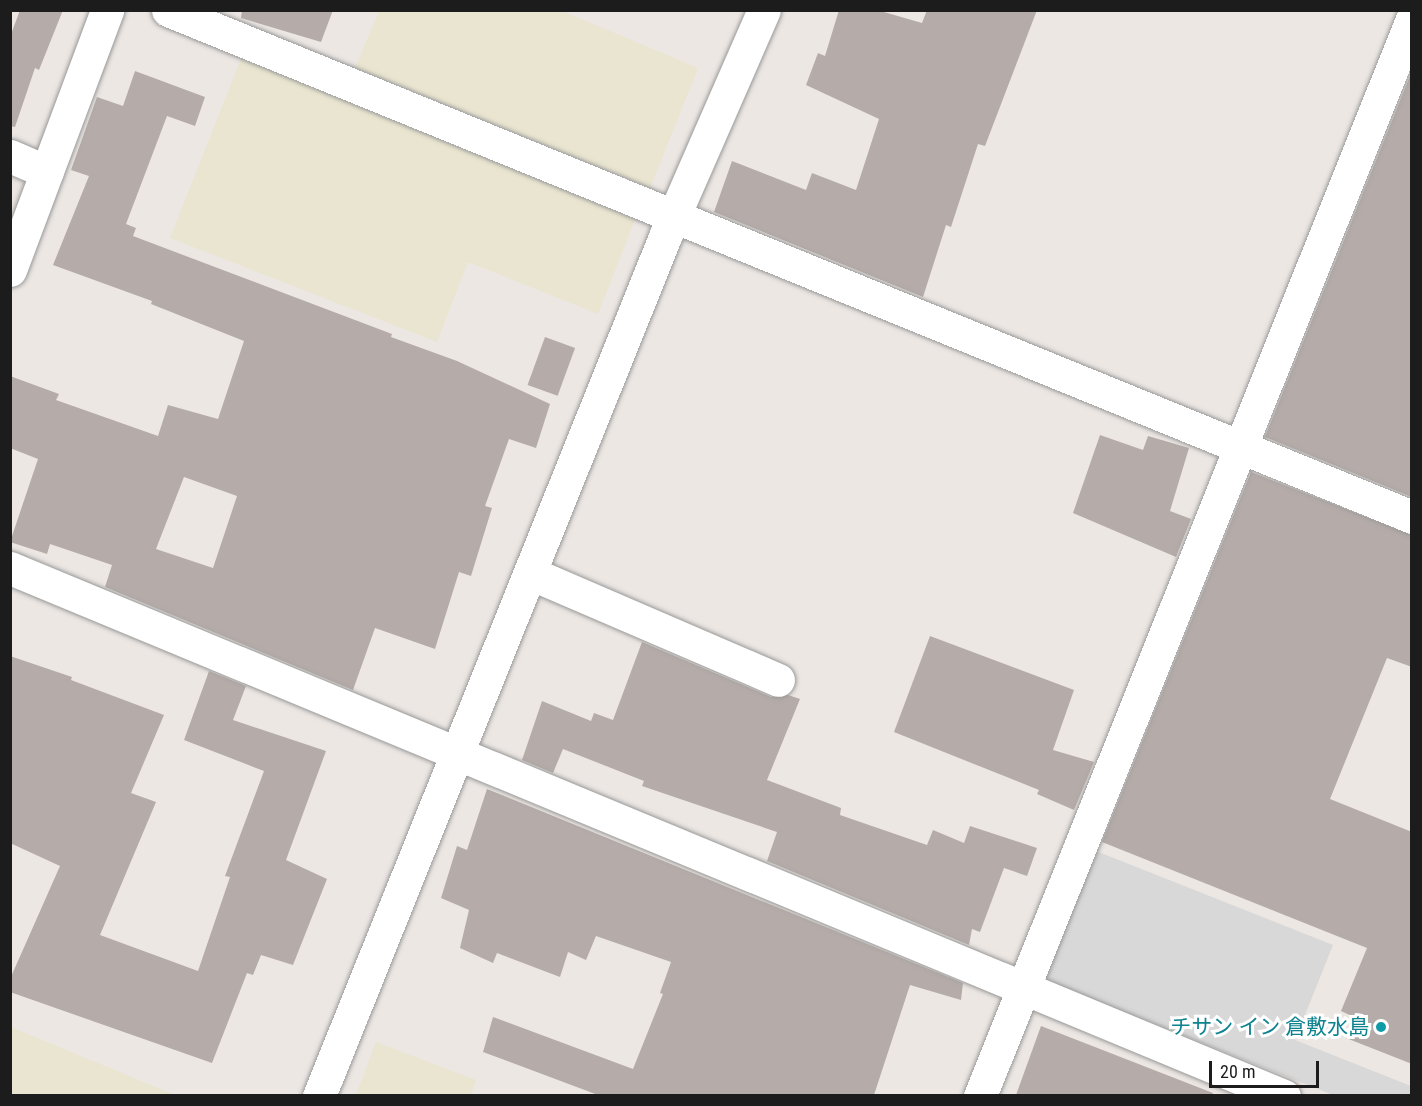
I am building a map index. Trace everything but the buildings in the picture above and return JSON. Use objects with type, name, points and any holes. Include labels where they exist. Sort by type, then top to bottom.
[{"type":"street","points":[[10,270],[107,10]]},
{"type":"street","points":[[168,10],[675,215],[879,303],[1412,517]]},
{"type":"street","points":[[319,1095],[675,215],[764,10]]},
{"type":"street","points":[[980,1095],[1412,20]]},
{"type":"street","points":[[10,156],[47,172]]},
{"type":"street","points":[[10,568],[1284,1095]]},
{"type":"street","points":[[530,573],[778,680]]},
{"type":"shaded area","points":[[560,10],[698,68],[650,188],[355,68],[379,11]]},
{"type":"shaded area","points":[[244,51],[638,212],[598,314],[468,262],[437,342],[170,238]]},
{"type":"shaded area","points":[[1096,851],[1333,945],[1295,1040],[1411,1086],[1411,1095],[1333,1095],[1044,980]]},
{"type":"shaded area","points":[[11,1027],[175,1095],[11,1095]]},
{"type":"shaded area","points":[[376,1042],[476,1080],[471,1095],[356,1095]]},
{"type":"place","name":"チサン イン 倉敷水島","points":[[1381,1027]]}]
